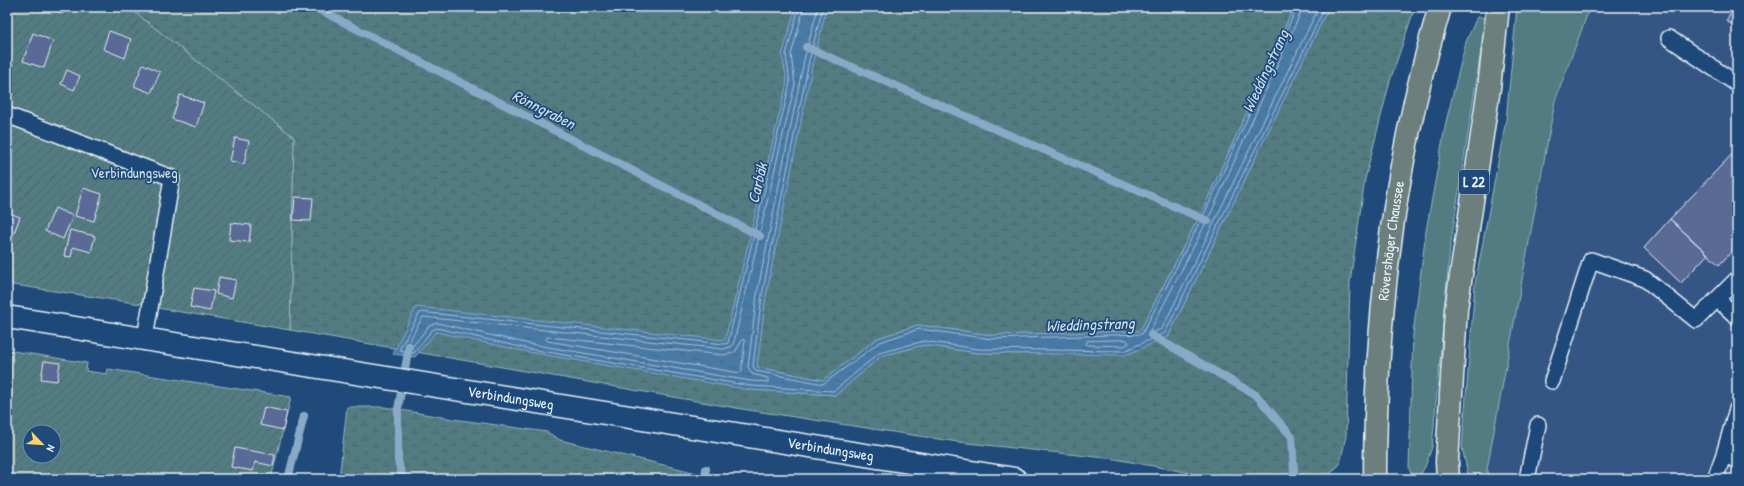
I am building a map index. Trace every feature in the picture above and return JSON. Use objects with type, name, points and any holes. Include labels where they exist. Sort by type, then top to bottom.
[{"type":"main road","name":"Rövershäger Chaussee","points":[[1376,479],[1380,335],[1389,243],[1402,167],[1424,68],[1440,7]]},
{"type":"main road","name":"L 22","points":[[1448,479],[1447,462],[1456,309],[1489,88],[1498,7]]},
{"type":"main road","name":"Verbindungsweg","points":[[7,317],[1015,479]]},
{"type":"lane","points":[[1669,38],[1737,84]]},
{"type":"lane","points":[[7,115],[172,178],[145,338]]},
{"type":"lane","points":[[1552,381],[1591,260],[1645,279],[1696,320],[1737,279]]},
{"type":"lane","points":[[1717,299],[1737,317]]},
{"type":"lane","points":[[1715,479],[1730,457],[1737,409]]},
{"type":"lane","points":[[1527,479],[1538,425]]},
{"type":"shaded area","points":[[1590,7],[1737,7],[1737,479],[1488,479],[1487,469],[1555,101]]},
{"type":"green space","name":"Verbindungsweg","points":[[7,7],[128,7],[294,137],[290,330],[157,308],[158,302],[142,299],[141,304],[7,284]]},
{"type":"green space","points":[[128,7],[1294,7],[1204,207],[1140,331],[992,335],[918,325],[878,338],[823,380],[757,367],[751,390],[836,395],[881,356],[924,345],[978,353],[1026,354],[1168,337],[1329,7],[1415,7],[1390,81],[1365,179],[1350,282],[1346,436],[1340,464],[1325,479],[1223,479],[1115,459],[958,442],[742,409],[290,330],[294,137]]},
{"type":"green space","points":[[1517,7],[1590,7],[1555,101],[1487,469],[1488,479],[1469,479],[1462,447],[1475,284],[1506,120]]},
{"type":"green space","points":[[1477,17],[1485,17],[1485,25],[1450,248],[1432,447],[1425,467],[1419,477],[1412,477],[1409,468],[1413,334],[1426,231],[1446,122],[1466,42]]},
{"type":"green space","points":[[7,350],[87,363],[86,371],[107,374],[108,369],[291,397],[271,479],[7,479]]},
{"type":"green space","points":[[347,407],[384,407],[453,419],[547,432],[560,440],[722,479],[339,479]]},
{"type":"water","points":[[796,7],[827,7],[813,62],[766,296],[757,367],[823,380],[878,338],[918,325],[992,335],[1140,331],[1204,207],[1294,7],[1329,7],[1168,337],[1126,355],[978,353],[924,345],[881,356],[836,395],[751,390],[528,352],[436,332],[415,357],[393,354],[416,307],[725,340],[787,82],[782,55]]},
{"type":"building","points":[[51,7],[66,7],[62,14]]},
{"type":"building","points":[[1735,7],[1737,7],[1737,27],[1726,21]]},
{"type":"building","points":[[109,31],[131,39],[125,58],[103,49]]},
{"type":"building","points":[[33,33],[53,41],[44,68],[23,61]]},
{"type":"building","points":[[143,64],[160,72],[151,93],[134,86]]},
{"type":"building","points":[[67,70],[80,76],[74,90],[61,84]]},
{"type":"building","points":[[180,95],[204,103],[196,127],[172,119]]},
{"type":"building","points":[[235,138],[249,141],[244,164],[230,161]]},
{"type":"building","points":[[1737,149],[1737,246],[1719,265],[1670,219]]},
{"type":"building","points":[[83,188],[102,194],[94,221],[75,216]]},
{"type":"building","points":[[295,197],[313,198],[311,221],[293,220]]},
{"type":"building","points":[[55,208],[73,216],[63,239],[45,231]]},
{"type":"building","points":[[7,212],[20,217],[12,238],[7,236]]},
{"type":"building","points":[[1670,219],[1708,254],[1681,283],[1644,248]]},
{"type":"building","points":[[231,223],[251,225],[249,242],[229,240]]},
{"type":"building","points":[[70,230],[95,236],[91,252],[73,247],[71,257],[64,256]]},
{"type":"building","points":[[219,277],[236,280],[232,298],[216,294]]},
{"type":"building","points":[[194,288],[214,291],[210,311],[190,307]]},
{"type":"building","points":[[44,361],[60,363],[57,381],[41,379]]},
{"type":"building","points":[[264,407],[287,412],[283,430],[260,425]]},
{"type":"building","points":[[235,448],[275,455],[273,466],[255,462],[253,471],[231,467]]},
{"type":"building","points":[[231,477],[247,479],[231,479]]},
{"type":"waterway","name":"Rönngraben","points":[[314,7],[760,236]]},
{"type":"waterway","points":[[806,47],[1208,221]]},
{"type":"waterway","points":[[1151,335],[1256,395],[1292,437],[1294,473]]},
{"type":"waterway","points":[[403,479],[398,461],[398,409],[409,346]]},
{"type":"waterway","points":[[288,479],[304,416]]},
{"type":"waterway","name":"Carbäk","points":[[704,479],[706,469]]},
{"type":"water label","name":"Wieddingstrang","points":[[1265,71]]},
{"type":"water label","name":"Wieddingstrang","points":[[1090,324]]}]
